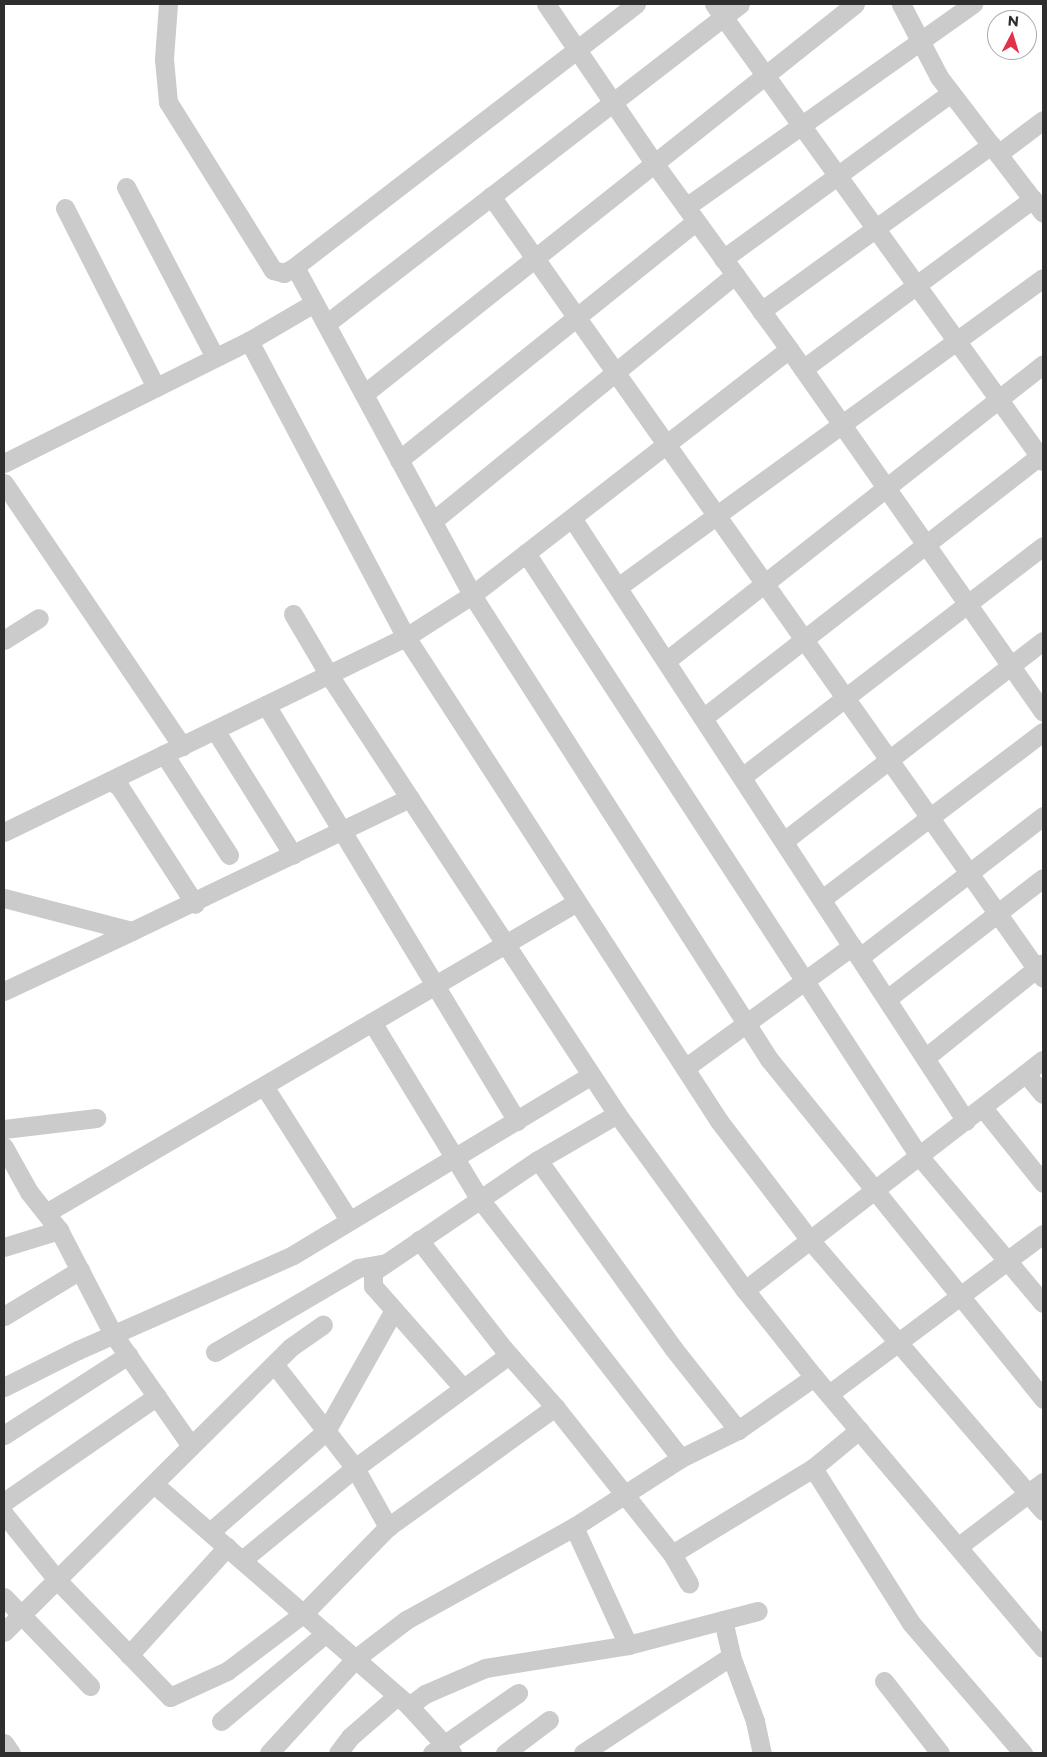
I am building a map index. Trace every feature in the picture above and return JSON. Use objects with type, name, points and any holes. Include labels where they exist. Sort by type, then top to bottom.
[{"type":"street","points":[[168,4],[164,59],[168,102],[272,270],[284,273],[295,268],[636,4]]},
{"type":"street","points":[[546,4],[654,163],[789,349],[1043,712]]},
{"type":"street","points":[[326,324],[613,103],[718,10],[740,4]]},
{"type":"street","points":[[364,394],[855,4]]},
{"type":"street","points":[[803,369],[918,284],[1040,206],[994,150],[939,77],[901,4]]},
{"type":"street","points":[[399,460],[576,317],[691,214],[803,124],[973,4]]},
{"type":"street","points":[[703,718],[1042,456],[999,399],[803,124],[764,76],[718,10]]},
{"type":"street","points":[[723,259],[951,93]]},
{"type":"street","points":[[761,311],[877,227],[1043,120]]},
{"type":"street","points":[[126,188],[215,357]]},
{"type":"street","points":[[492,196],[969,873],[1041,970],[925,1058]]},
{"type":"street","points":[[65,208],[156,386]]},
{"type":"street","points":[[295,268],[472,595],[769,1059],[1043,1399]]},
{"type":"street","points":[[432,521],[735,275]]},
{"type":"street","points":[[618,587],[1043,278]]},
{"type":"street","points":[[4,463],[248,341],[314,303]]},
{"type":"street","points":[[248,341],[406,637],[719,1120],[810,1240],[1043,1512]]},
{"type":"street","points":[[4,832],[406,637],[472,595],[789,349]]},
{"type":"street","points":[[666,661],[1043,364]]},
{"type":"street","points":[[4,483],[182,746]]},
{"type":"street","points":[[572,518],[966,1121]]},
{"type":"street","points":[[742,777],[1043,546]]},
{"type":"street","points":[[526,554],[919,1156],[1043,1303]]},
{"type":"street","points":[[293,614],[329,675],[617,1114],[745,1290],[814,1378],[959,1546],[1043,1648]]},
{"type":"street","points":[[4,640],[39,618]]},
{"type":"street","points":[[784,841],[1043,641]]},
{"type":"street","points":[[266,705],[518,1120]]},
{"type":"street","points":[[215,730],[293,856]]},
{"type":"street","points":[[822,899],[1043,732]]},
{"type":"street","points":[[164,754],[229,855]]},
{"type":"street","points":[[110,780],[118,786],[195,904]]},
{"type":"street","points":[[4,991],[132,931],[195,904],[410,798]]},
{"type":"street","points":[[685,1068],[804,981],[856,952],[969,873],[1043,816]]},
{"type":"street","points":[[887,999],[1043,878]]},
{"type":"street","points":[[4,898],[132,931]]},
{"type":"street","points":[[46,1213],[578,902]]},
{"type":"street","points":[[372,1022],[479,1198],[681,1458]]},
{"type":"street","points":[[745,1290],[1043,1060]]},
{"type":"street","points":[[1026,1074],[1043,1094]]},
{"type":"street","points":[[4,1387],[113,1334],[293,1255],[591,1075]]},
{"type":"street","points":[[264,1086],[349,1220]]},
{"type":"street","points":[[983,1108],[1043,1183]]},
{"type":"street","points":[[463,1388],[373,1286],[373,1272],[479,1198],[538,1160],[617,1114]]},
{"type":"street","points":[[4,1129],[96,1118]]},
{"type":"street","points":[[4,1147],[29,1192],[59,1230],[113,1334],[192,1446]]},
{"type":"street","points":[[538,1160],[673,1348],[738,1430]]},
{"type":"street","points":[[4,1247],[59,1230]]},
{"type":"street","points":[[829,1394],[1043,1234]]},
{"type":"street","points":[[419,1240],[509,1354],[556,1407],[672,1554],[688,1583]]},
{"type":"street","points":[[215,1352],[358,1268],[386,1262]]},
{"type":"street","points":[[4,1316],[80,1270]]},
{"type":"street","points":[[210,1532],[326,1431],[394,1310]]},
{"type":"street","points":[[4,1632],[58,1581],[291,1347],[323,1325]]},
{"type":"street","points":[[242,1560],[355,1468],[509,1354]]},
{"type":"street","points":[[4,1435],[128,1355]]},
{"type":"street","points":[[274,1364],[355,1468],[388,1527]]},
{"type":"street","points":[[270,1753],[355,1659],[406,1620],[574,1527],[681,1458],[738,1430],[814,1378]]},
{"type":"street","points":[[4,1502],[157,1396]]},
{"type":"street","points":[[4,1514],[58,1581],[170,1697],[227,1671],[304,1613],[388,1527],[556,1407]]},
{"type":"street","points":[[672,1554],[813,1468],[859,1430]]},
{"type":"street","points":[[813,1468],[911,1623],[1023,1753]]},
{"type":"street","points":[[959,1546],[1043,1482]]},
{"type":"street","points":[[154,1484],[403,1701],[442,1750],[518,1693]]},
{"type":"street","points":[[574,1527],[628,1646]]},
{"type":"street","points":[[129,1655],[227,1547]]},
{"type":"street","points":[[4,1597],[90,1686]]},
{"type":"street","points":[[338,1753],[350,1737],[403,1701],[426,1694],[485,1668],[628,1646],[758,1611]]},
{"type":"street","points":[[723,1620],[731,1656],[755,1721],[762,1753]]},
{"type":"street","points":[[221,1721],[326,1633]]},
{"type":"street","points":[[584,1753],[605,1747],[731,1656]]},
{"type":"street","points":[[884,1681],[940,1753]]},
{"type":"street","points":[[505,1753],[549,1720]]},
{"type":"street","points":[[4,1743],[11,1753]]}]
